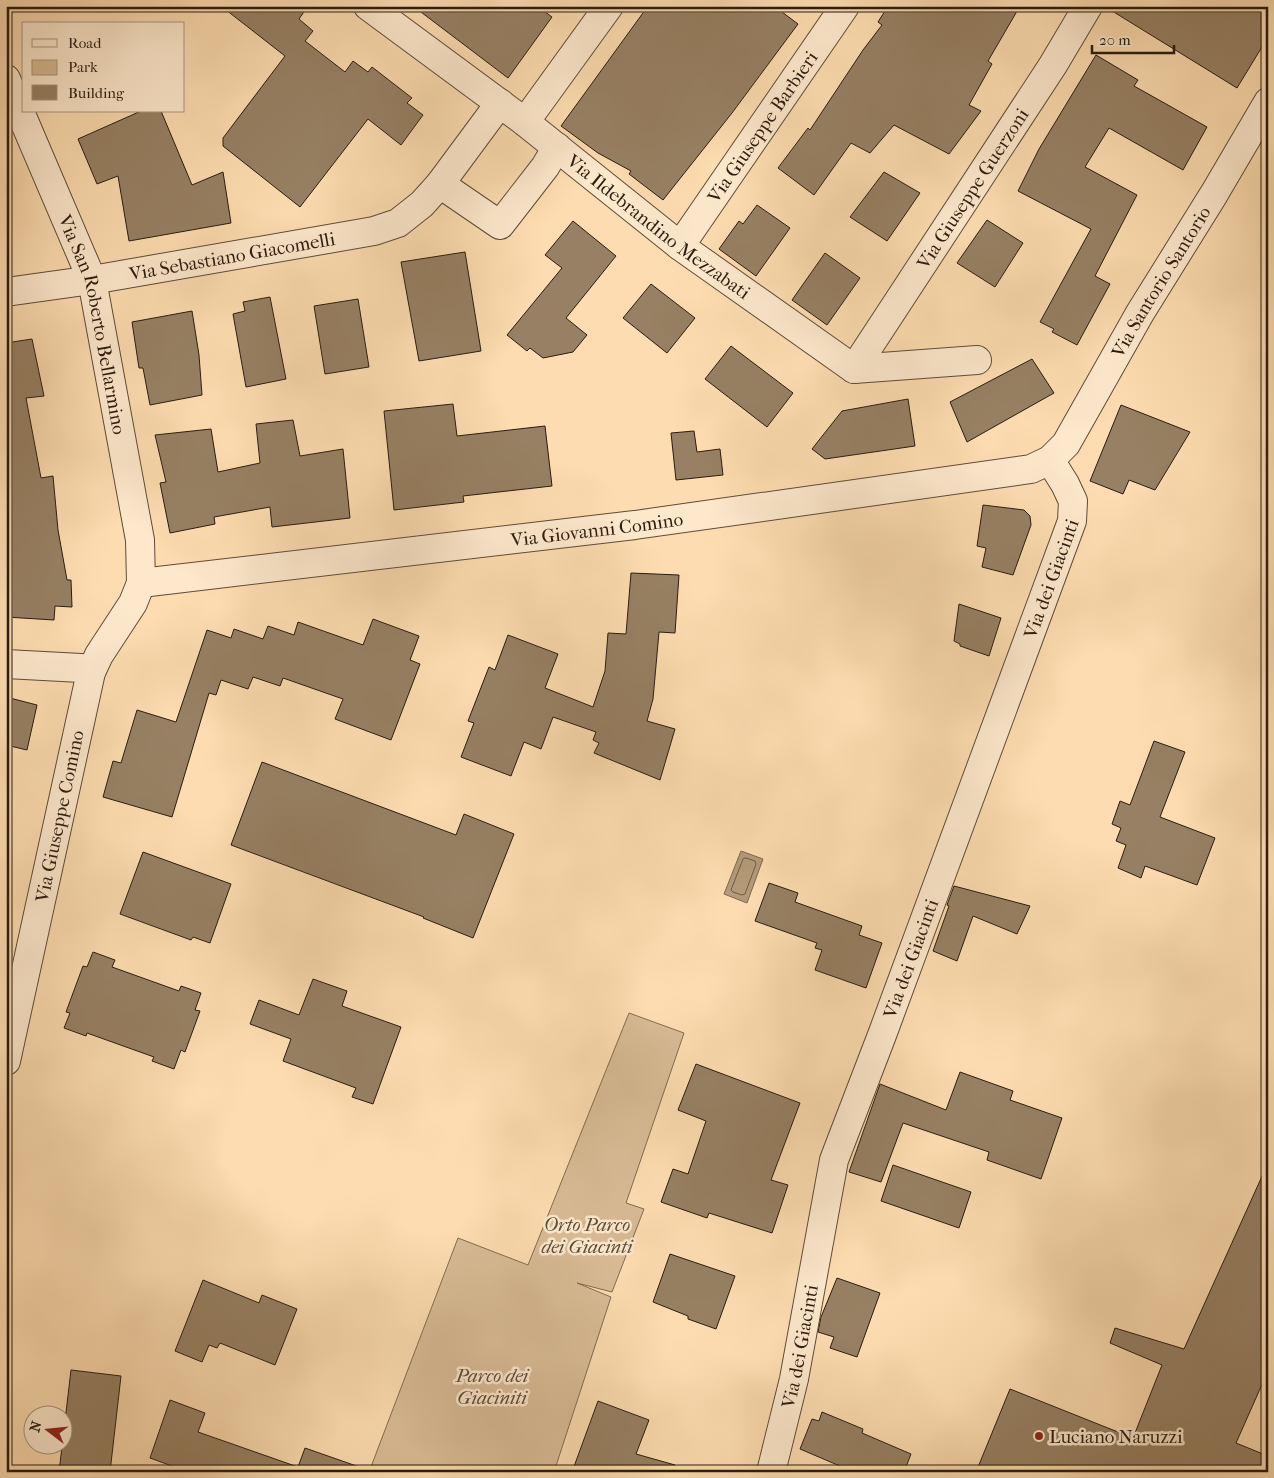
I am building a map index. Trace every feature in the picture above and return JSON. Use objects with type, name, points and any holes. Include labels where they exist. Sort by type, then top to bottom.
[{"type":"street","name":"Via Ildebrandino Mezzabati","points":[[368,6],[525,122],[680,246],[854,369]]},
{"type":"street","points":[[525,122],[609,6]]},
{"type":"street","name":"Via Giuseppe Barbieri","points":[[680,246],[844,6]]},
{"type":"street","name":"Via Giuseppe Guerzoni","points":[[854,369],[1053,65],[1088,6]]},
{"type":"street","name":"Via San Roberto Bellarmino","points":[[6,79],[92,280],[140,540],[141,583]]},
{"type":"street","name":"Via Santorio Santorio","points":[[1050,460],[1066,444],[1140,313],[1214,194],[1268,102]]},
{"type":"street","name":"Via Sebastiano Giacomelli","points":[[6,292],[92,280],[374,231],[398,223],[422,204],[440,184],[500,103]]},
{"type":"street","points":[[440,184],[500,225],[557,147]]},
{"type":"street","points":[[854,369],[977,360]]},
{"type":"street","name":"Via Giovanni Comino","points":[[141,583],[635,525],[1031,469],[1050,460]]},
{"type":"street","name":"Via dei Giacinti","points":[[771,1472],[794,1379],[834,1160],[1072,521],[1073,501],[1050,460]]},
{"type":"street","name":"Via Giuseppe Comino","points":[[6,1061],[91,672],[99,655],[133,603],[141,583]]},
{"type":"street","points":[[6,664],[81,668],[91,672]]},
{"type":"green space","name":"Parco dei Giaciniti","points":[[629,1013],[684,1033],[626,1203],[644,1209],[612,1292],[577,1283],[611,1297],[554,1472],[369,1472],[458,1238],[528,1265]]},
{"type":"water","points":[[741,851],[763,859],[747,903],[724,894]]},
{"type":"building","points":[[221,6],[308,6],[299,19],[313,31],[305,41],[345,72],[353,61],[368,72],[372,67],[412,98],[407,103],[423,115],[401,145],[368,119],[300,207],[223,146],[223,138],[285,56]]},
{"type":"building","points":[[413,6],[537,6],[552,17],[508,78]]},
{"type":"building","points":[[648,6],[774,6],[798,24],[732,113],[663,200],[629,174],[631,171],[598,153],[561,126]]},
{"type":"building","points":[[888,6],[1020,6],[988,61],[992,64],[969,105],[981,111],[949,154],[894,125],[870,153],[851,143],[814,195],[778,168],[808,128],[810,130],[863,50],[882,25],[878,22]]},
{"type":"building","points":[[1104,6],[1268,6],[1268,37],[1237,88]]},
{"type":"building","points":[[1096,55],[1138,80],[1134,86],[1207,127],[1183,170],[1109,128],[1085,167],[1137,195],[1095,276],[1110,284],[1077,345],[1052,332],[1054,329],[1040,322],[1091,229],[1018,191],[1039,149]]},
{"type":"building","points":[[139,112],[161,112],[192,185],[223,172],[231,223],[129,241],[118,176],[97,184],[78,139]]},
{"type":"building","points":[[884,172],[920,193],[887,241],[850,217]]},
{"type":"building","points":[[757,205],[790,228],[756,276],[719,249],[739,221],[743,224]]},
{"type":"building","points":[[987,220],[1023,243],[995,287],[957,263]]},
{"type":"building","points":[[573,221],[616,256],[566,318],[587,335],[573,352],[543,358],[530,348],[527,351],[507,335],[562,268],[545,255]]},
{"type":"building","points":[[465,252],[481,351],[419,361],[401,262]]},
{"type":"building","points":[[825,253],[860,278],[827,325],[792,300]]},
{"type":"building","points":[[651,284],[695,318],[667,353],[623,318]]},
{"type":"building","points":[[270,297],[286,379],[246,387],[233,314],[245,311],[243,302]]},
{"type":"building","points":[[358,299],[369,367],[325,374],[314,306]]},
{"type":"building","points":[[192,311],[199,355],[202,395],[150,405],[143,368],[139,368],[132,322]]},
{"type":"building","points":[[32,339],[44,396],[26,398],[41,478],[53,476],[58,530],[67,580],[71,580],[72,607],[55,606],[54,620],[6,617],[6,343]]},
{"type":"building","points":[[731,346],[793,393],[767,427],[705,379]]},
{"type":"building","points":[[1032,359],[1054,393],[967,442],[950,402]]},
{"type":"building","points":[[908,399],[915,446],[825,459],[812,449],[842,411]]},
{"type":"building","points":[[453,404],[457,436],[545,426],[552,486],[463,496],[464,502],[394,510],[384,411]]},
{"type":"building","points":[[1121,405],[1190,432],[1155,490],[1129,480],[1123,494],[1090,481]]},
{"type":"building","points":[[293,420],[300,456],[343,449],[350,518],[272,527],[270,507],[214,517],[215,524],[170,533],[160,483],[166,482],[155,435],[211,429],[218,472],[260,463],[256,424]]},
{"type":"building","points":[[694,431],[697,452],[720,449],[723,475],[676,480],[671,433]]},
{"type":"building","points":[[983,505],[1024,510],[1030,516],[1031,525],[1013,575],[982,567],[986,548],[977,546]]},
{"type":"building","points":[[631,573],[679,575],[675,633],[659,632],[653,699],[647,721],[675,729],[660,780],[594,753],[599,743],[593,740],[596,732],[553,717],[541,749],[524,742],[511,776],[461,757],[474,723],[468,721],[489,667],[495,670],[508,635],[558,654],[545,688],[593,707],[605,671],[608,633],[626,634]]},
{"type":"building","points":[[959,604],[1001,618],[989,656],[960,646],[960,644],[954,641]]},
{"type":"building","points":[[373,619],[419,636],[410,660],[420,664],[391,740],[335,719],[343,699],[283,678],[280,686],[253,677],[248,689],[221,680],[216,695],[209,693],[172,817],[103,797],[113,761],[121,763],[137,710],[176,722],[207,630],[231,638],[234,629],[263,639],[268,626],[294,635],[298,622],[363,645]]},
{"type":"building","points":[[6,697],[37,705],[27,750],[6,745]]},
{"type":"building","points":[[1154,741],[1185,752],[1160,817],[1215,838],[1197,885],[1145,866],[1141,878],[1118,868],[1126,845],[1116,841],[1121,828],[1112,824],[1120,801],[1130,805]]},
{"type":"building","points":[[262,762],[456,835],[464,814],[514,834],[473,938],[424,917],[231,845]]},
{"type":"building","points":[[143,852],[231,884],[210,943],[193,937],[191,940],[120,914]]},
{"type":"building","points":[[769,883],[798,893],[795,902],[862,926],[859,935],[882,943],[866,988],[815,970],[822,950],[815,948],[817,943],[755,921]]},
{"type":"building","points":[[954,886],[1030,906],[1017,934],[973,916],[957,961],[933,951]]},
{"type":"building","points":[[93,952],[115,960],[112,967],[179,991],[181,986],[201,993],[195,1010],[200,1011],[185,1052],[181,1050],[174,1069],[152,1061],[154,1057],[87,1033],[86,1036],[64,1028],[70,1013],[66,1012],[83,966],[87,967]]},
{"type":"building","points":[[313,979],[347,991],[342,1006],[401,1027],[373,1104],[352,1097],[356,1088],[283,1061],[291,1039],[250,1024],[259,1000],[299,1015]]},
{"type":"building","points":[[696,1064],[800,1103],[771,1180],[788,1185],[772,1233],[709,1213],[707,1218],[661,1202],[673,1169],[688,1174],[706,1121],[678,1110]]},
{"type":"building","points":[[960,1072],[1013,1091],[1010,1100],[1062,1118],[1041,1179],[987,1160],[989,1152],[903,1123],[881,1182],[849,1172],[880,1084],[946,1110]]},
{"type":"building","points":[[1268,1163],[1268,1371],[1236,1443],[1268,1456],[1268,1472],[976,1472],[1010,1389],[1133,1438],[1162,1365],[1110,1343],[1115,1328],[1184,1349]]},
{"type":"building","points":[[893,1165],[971,1192],[959,1228],[881,1201]]},
{"type":"building","points":[[670,1254],[735,1276],[716,1329],[688,1319],[688,1316],[653,1302]]},
{"type":"building","points":[[837,1278],[880,1293],[857,1357],[830,1348],[834,1337],[818,1332],[821,1317]]},
{"type":"building","points":[[203,1280],[259,1303],[262,1295],[297,1309],[275,1365],[220,1343],[217,1348],[209,1345],[202,1362],[175,1351]]},
{"type":"building","points":[[71,1370],[121,1376],[110,1472],[59,1472],[61,1456],[72,1456],[72,1406],[67,1406]]},
{"type":"building","points":[[170,1400],[205,1413],[198,1432],[298,1467],[305,1448],[365,1469],[364,1472],[170,1472],[172,1466],[150,1458]]},
{"type":"building","points":[[598,1401],[649,1420],[636,1454],[675,1465],[674,1472],[572,1472]]},
{"type":"building","points":[[822,1412],[863,1429],[862,1433],[911,1454],[904,1472],[854,1472],[800,1449],[812,1419],[819,1421]]},
{"type":"place","name":"Luciano Naruzzi","points":[[1039,1436]]},
{"type":"park label","name":"Orto Parco dei Giacinti","points":[[587,1235]]}]
